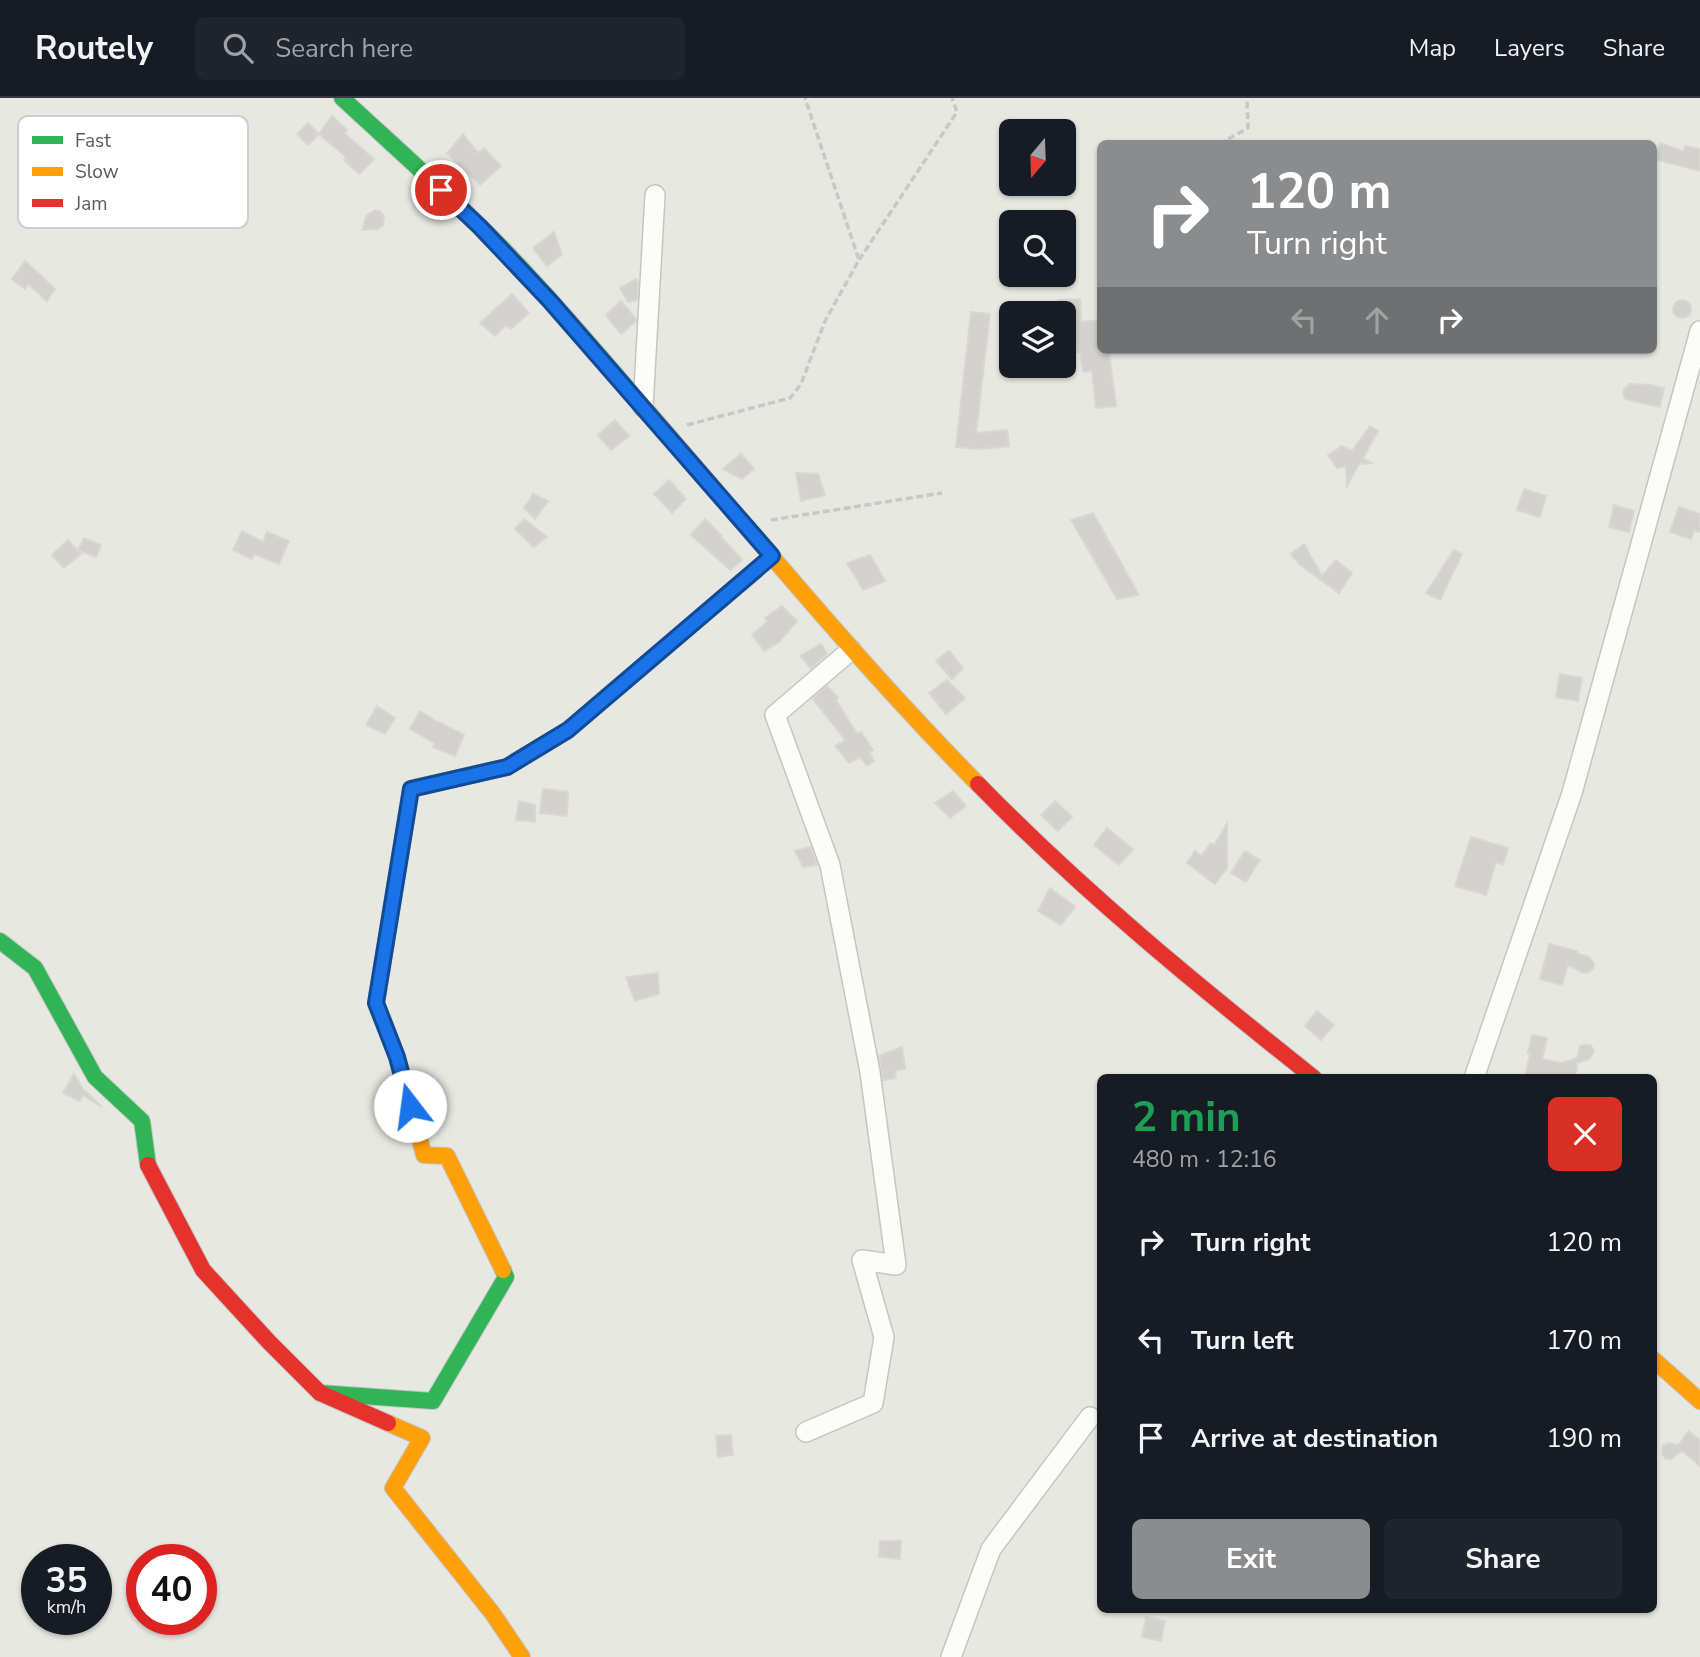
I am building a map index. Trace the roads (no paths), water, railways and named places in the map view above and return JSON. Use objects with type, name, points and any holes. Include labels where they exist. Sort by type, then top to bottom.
[{"type":"street","points":[[342,98],[480,227],[550,301],[748,527],[851,650],[1015,822],[1183,971],[1309,1074]]},
{"type":"street","points":[[643,407],[654,195]]},
{"type":"street","points":[[1475,1074],[1572,793],[1700,331]]},
{"type":"street","points":[[320,1393],[433,1401],[506,1277],[447,1156],[424,1155],[397,1057],[376,1003],[411,789],[507,767],[568,730],[772,556]]},
{"type":"street","points":[[806,1432],[873,1403],[884,1337],[862,1260],[897,1265],[870,1072],[830,865],[775,715],[851,650]]},
{"type":"street","points":[[0,941],[35,968],[95,1077],[142,1121],[148,1165],[203,1269],[320,1393],[422,1438],[393,1488],[493,1614],[522,1657]]},
{"type":"street","points":[[1657,1363],[1700,1401]]},
{"type":"street","points":[[951,1657],[991,1549],[1090,1417]]}]
